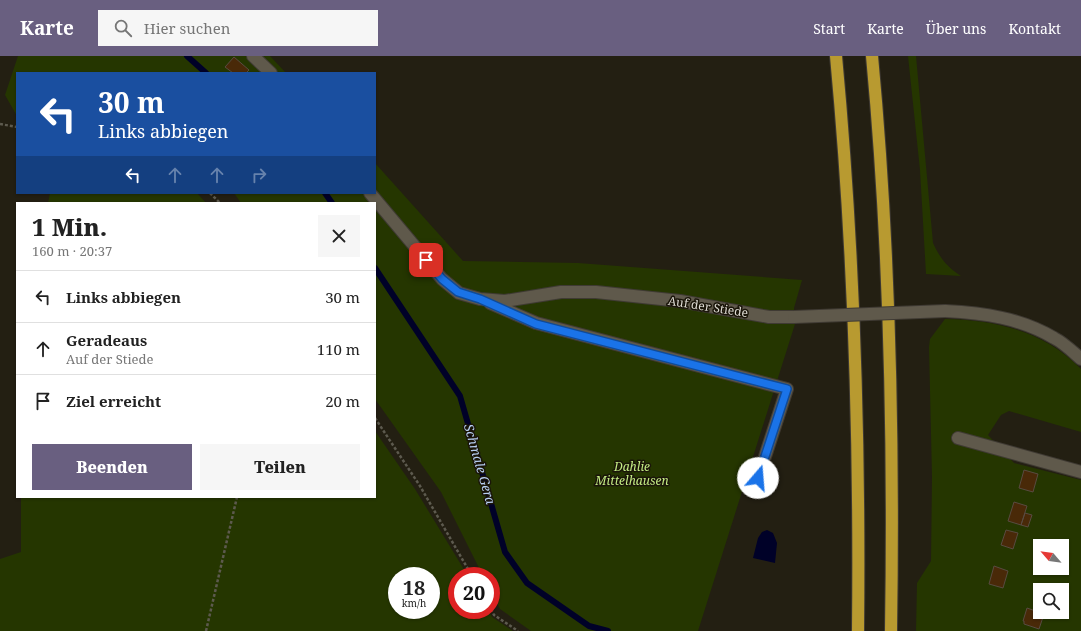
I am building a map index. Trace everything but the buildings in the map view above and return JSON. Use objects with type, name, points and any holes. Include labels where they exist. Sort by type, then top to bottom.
[{"type":"highway","points":[[836,56],[844,141],[857,370],[859,575],[858,631]]},
{"type":"highway","points":[[872,56],[881,155],[891,382],[892,631]]},
{"type":"lane","points":[[253,56],[270,72]]},
{"type":"lane","name":"Auf der Stiede","points":[[371,194],[442,279],[458,292],[480,299],[505,301],[561,292],[596,292],[680,301],[769,317],[945,311],[977,312],[1015,320],[1055,338],[1081,359]]},
{"type":"lane","points":[[480,299],[536,324],[787,389],[758,478]]},
{"type":"lane","points":[[958,438],[1081,472]]},
{"type":"path","points":[[0,124],[16,127]]},
{"type":"path","points":[[211,194],[219,202]]},
{"type":"path","points":[[376,420],[420,486],[467,567]]},
{"type":"path","points":[[206,631],[237,498]]},
{"type":"path","points":[[500,619],[518,631]]},
{"type":"green space","points":[[18,56],[270,56],[285,72],[16,72],[16,114],[5,95]]},
{"type":"green space","points":[[908,56],[916,56],[933,243],[944,262],[961,276],[926,274],[920,170]]},
{"type":"green space","name":"Dahlie Mittelhausen","points":[[376,164],[463,261],[578,263],[802,280],[794,308],[795,324],[698,631],[531,631],[500,609],[500,567],[478,567],[441,492],[376,400],[376,202],[240,202],[235,194],[376,194]]},
{"type":"green space","points":[[50,194],[198,194],[205,202],[48,202]]},
{"type":"green space","points":[[945,319],[982,322],[1018,330],[1052,345],[1081,369],[1081,432],[1009,411],[1001,415],[988,435],[1014,463],[1081,480],[1081,631],[916,631],[917,583],[931,561],[932,477],[930,339]]},
{"type":"green space","points":[[376,432],[415,489],[463,567],[448,567],[448,619],[495,619],[513,631],[0,631],[0,559],[21,552],[21,498],[376,498]]},
{"type":"water","points":[[767,530],[773,533],[777,543],[775,563],[753,558],[758,538],[762,532]]},
{"type":"waterway","name":"Schmale Gera","points":[[187,56],[205,72]]},
{"type":"waterway","name":"Schmale Gera","points":[[326,194],[331,202]]},
{"type":"waterway","name":"Schmale Gera","points":[[376,270],[460,396],[505,552],[527,583],[589,626],[608,631]]},
{"type":"route","points":[[426,260],[442,279],[458,292],[480,299],[536,324],[787,389],[758,478]]}]
